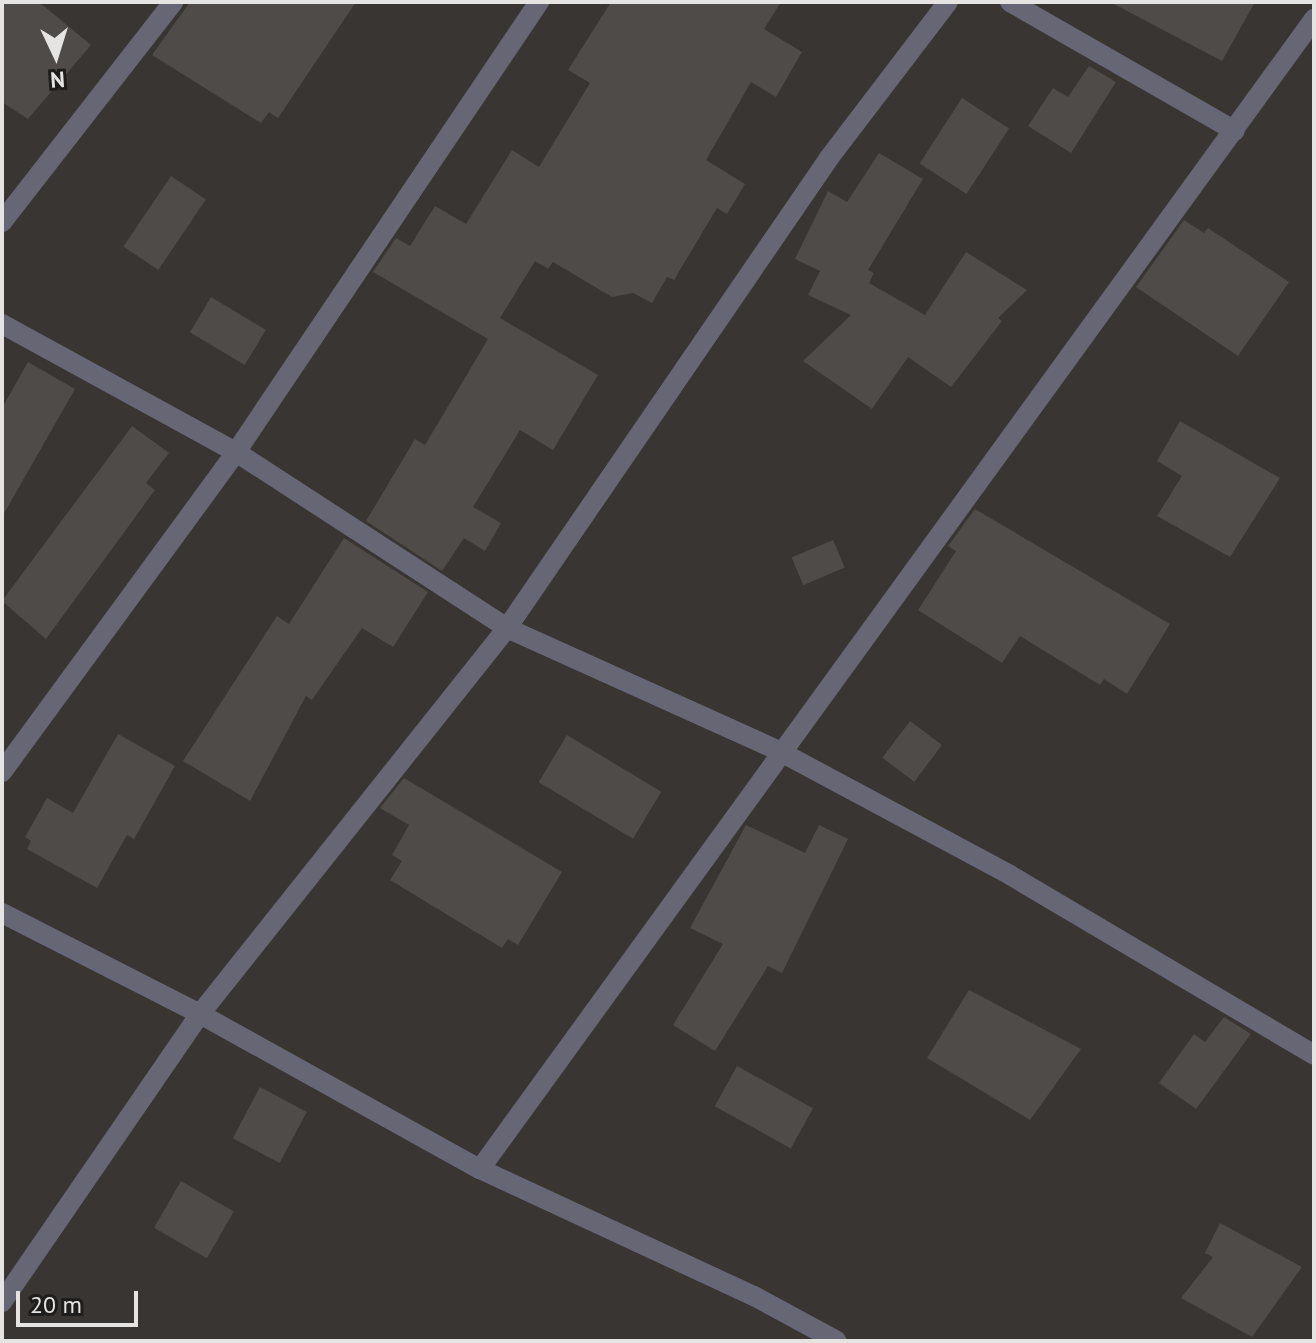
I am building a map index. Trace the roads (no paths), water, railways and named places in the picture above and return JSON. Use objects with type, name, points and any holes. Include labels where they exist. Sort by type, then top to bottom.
[{"type":"street","points":[[2,222],[173,2]]},
{"type":"street","points":[[2,772],[236,452],[539,2]]},
{"type":"street","points":[[2,1302],[200,1014],[507,628],[829,158],[948,2]]},
{"type":"street","points":[[1010,2],[1235,131]]},
{"type":"street","points":[[480,1169],[779,751],[1314,19]]},
{"type":"street","points":[[2,324],[236,452],[507,628],[779,751],[1010,875],[1313,1052]]},
{"type":"street","points":[[2,913],[200,1014],[480,1169],[754,1296],[837,1341]]}]
